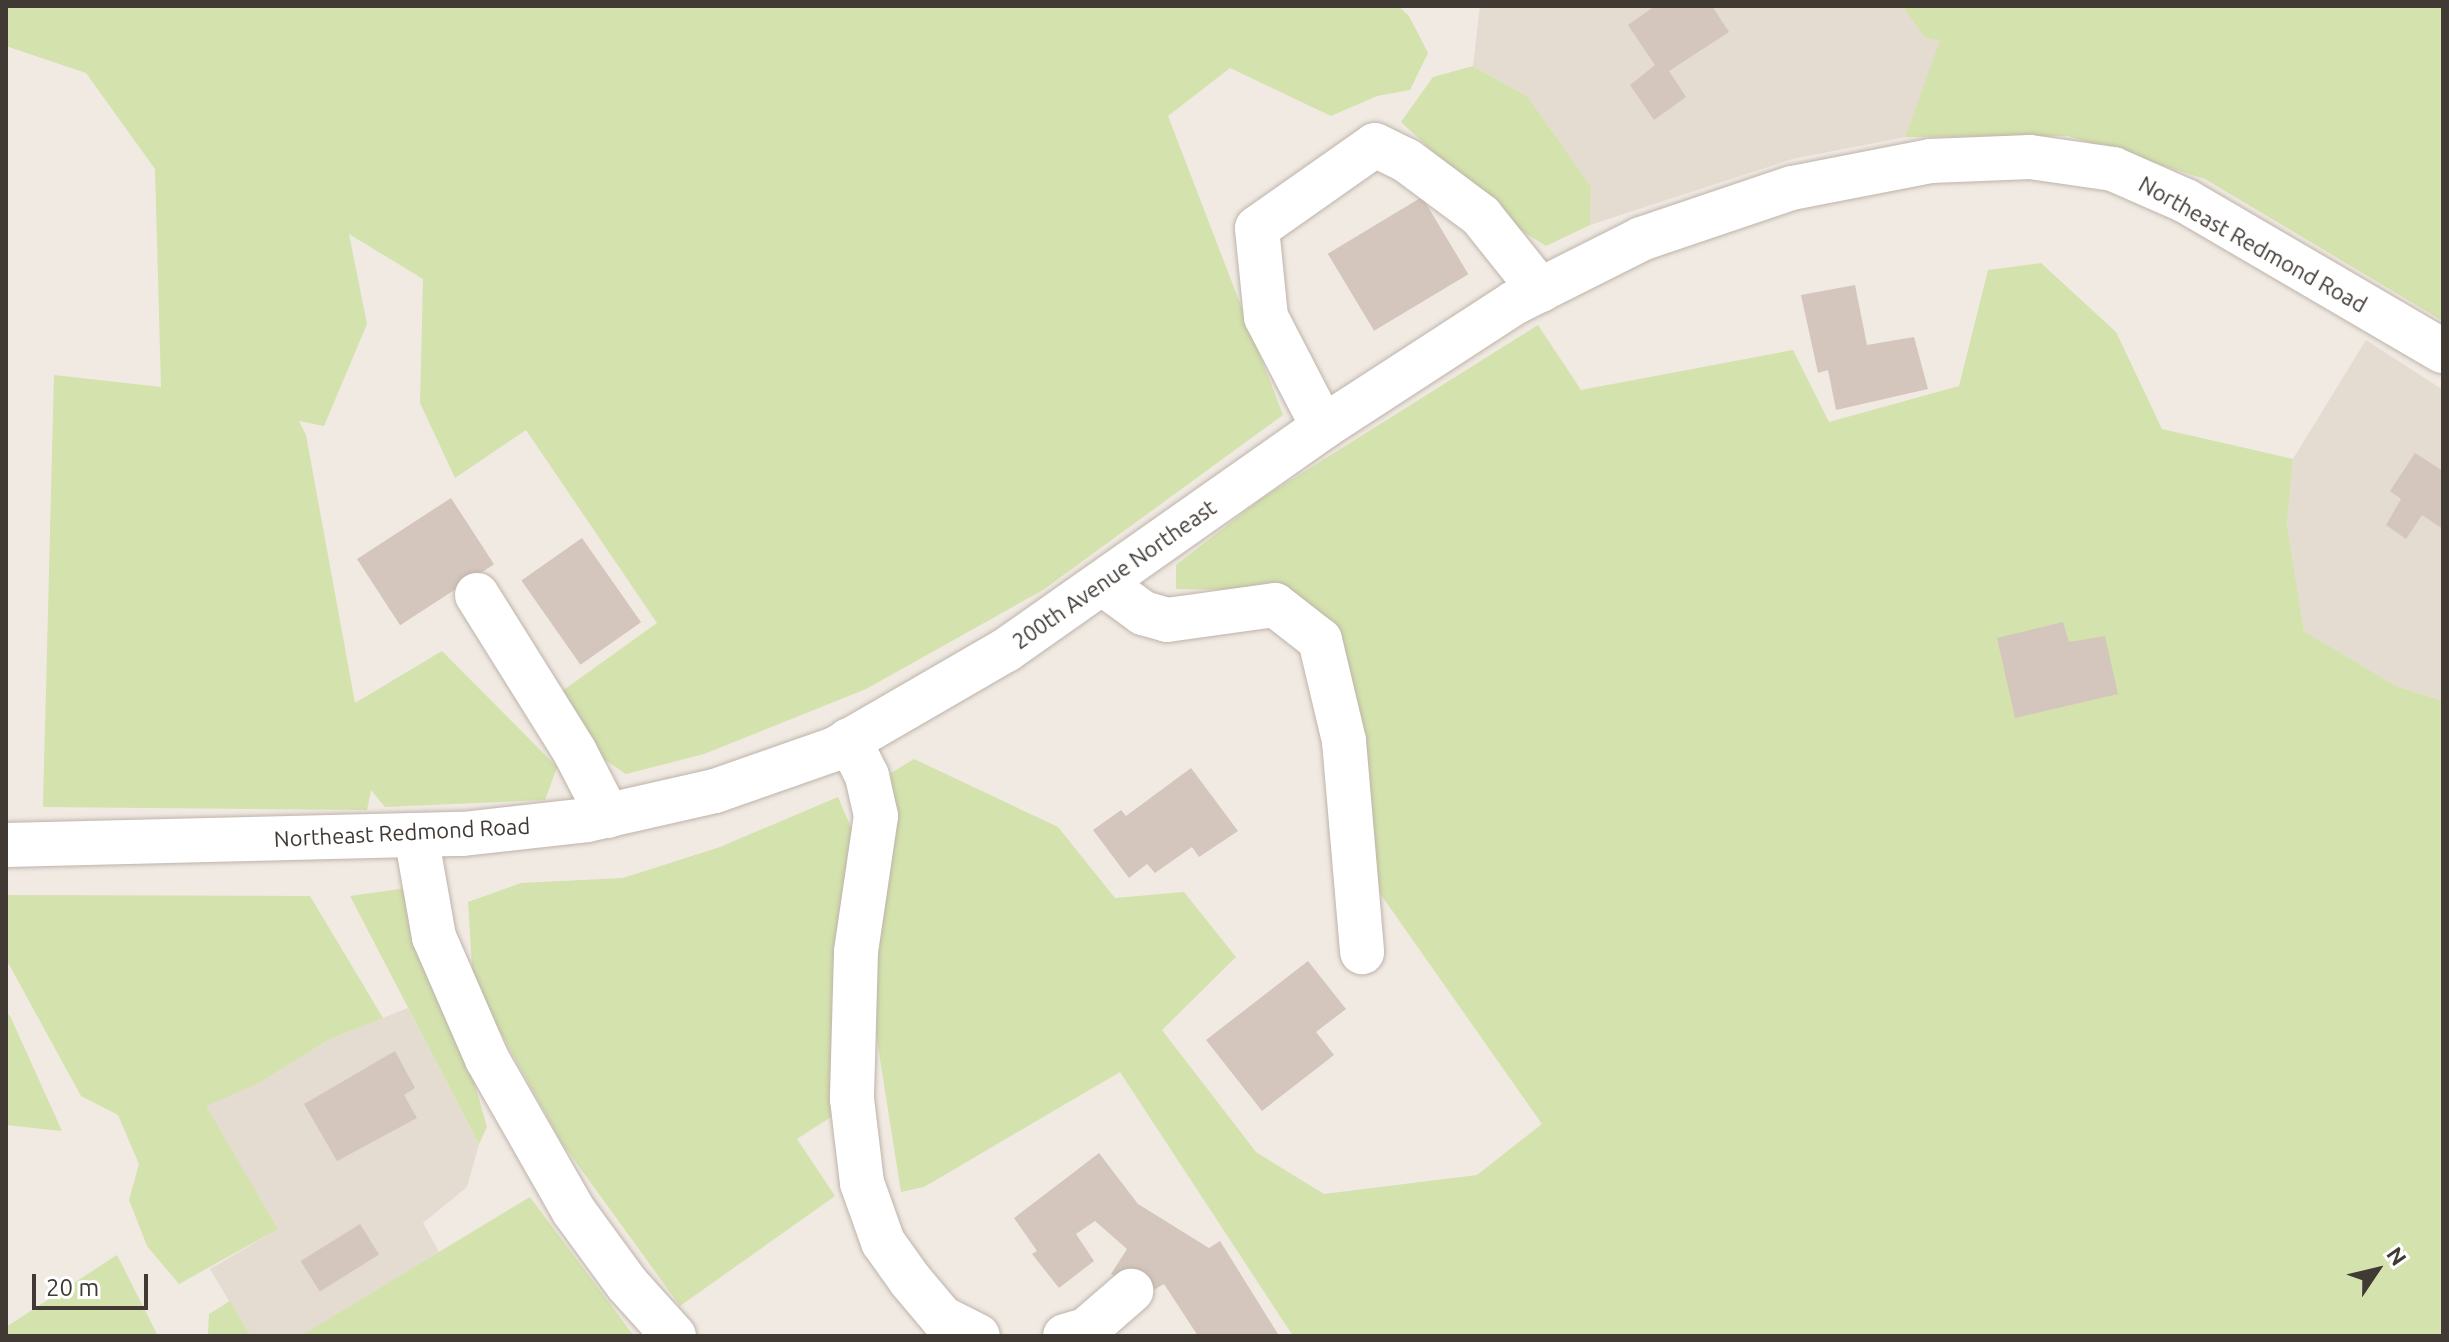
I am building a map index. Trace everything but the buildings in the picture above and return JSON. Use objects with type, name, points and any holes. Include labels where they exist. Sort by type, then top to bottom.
[{"type":"street","points":[[1323,427],[1266,317],[1257,228],[1375,145],[1406,160],[1481,216],[1540,290]]},
{"type":"street","name":"Northeast Redmond Road","points":[[1386,386],[1540,290],[1641,239],[1792,188],[1931,161],[2030,157],[2113,169],[2186,201],[2443,351]]},
{"type":"street","name":"200th Avenue Northeast","points":[[842,745],[1006,650],[1386,386]]},
{"type":"street","points":[[1102,583],[1143,613],[1167,620],[1275,605],[1299,618],[1320,640],[1344,741],[1362,952]]},
{"type":"street","points":[[477,595],[575,752],[608,816]]},
{"type":"street","name":"Northeast Redmond Road","points":[[6,845],[416,835],[608,816],[715,791],[842,745]]},
{"type":"street","points":[[842,745],[867,776],[876,816],[856,952],[852,1099],[862,1183],[883,1242],[910,1280],[942,1318],[978,1336]]},
{"type":"street","points":[[416,835],[434,937],[487,1059],[573,1210],[627,1284],[674,1336]]},
{"type":"street","points":[[1065,1336],[1086,1330],[1131,1291]]},
{"type":"shaded area","points":[[1480,6],[1902,6],[1925,38],[1941,41],[1905,137],[1792,159],[1590,225],[1591,187],[1528,97],[1473,66]]},
{"type":"shaded area","points":[[2366,340],[2443,390],[2443,701],[2396,686],[2304,631],[2287,525],[2293,459]]},
{"type":"shaded area","points":[[408,1008],[479,1144],[467,1187],[423,1223],[439,1252],[300,1336],[250,1336],[210,1269],[278,1229],[205,1105],[259,1083],[330,1039]]},
{"type":"green space","points":[[6,6],[1398,6],[1409,16],[1428,53],[1410,90],[1377,96],[1331,116],[1230,68],[1168,116],[1283,415],[1043,590],[866,689],[704,754],[626,774],[590,750],[558,694],[657,623],[526,430],[455,478],[420,403],[423,279],[349,234],[367,324],[324,426],[299,421],[306,435],[355,703],[442,651],[557,767],[545,800],[385,807],[371,790],[367,810],[43,807],[54,375],[161,387],[155,169],[86,73],[6,46]]},
{"type":"green space","points":[[1902,6],[2443,6],[2443,321],[2205,179],[2068,136],[1905,137],[1940,41],[1925,38]]},
{"type":"green space","points":[[1473,66],[1528,97],[1591,187],[1590,225],[1546,246],[1514,226],[1401,122],[1433,77]]},
{"type":"green space","points":[[2041,263],[2116,332],[2162,429],[2293,459],[2287,525],[2304,631],[2396,686],[2443,701],[2443,1336],[1293,1336],[1120,1072],[924,1187],[901,1192],[871,1002],[890,858],[891,773],[914,759],[1058,827],[1115,898],[1184,892],[1236,957],[1162,1030],[1256,1152],[1324,1194],[1477,1175],[1542,1124],[1379,892],[1352,717],[1277,590],[1176,589],[1176,565],[1261,499],[1538,325],[1581,390],[1793,350],[1829,422],[1959,386],[1988,270]]},
{"type":"green space","points":[[838,797],[859,846],[834,1115],[797,1139],[835,1196],[680,1306],[562,1143],[473,983],[468,902],[521,883],[623,878],[720,847]]},
{"type":"green space","points":[[407,888],[461,1036],[487,1127],[479,1144],[350,896]]},
{"type":"green space","points":[[6,895],[310,896],[383,1018],[330,1039],[259,1083],[206,1106],[278,1229],[179,1284],[147,1246],[129,1200],[139,1164],[118,1115],[81,1096],[6,959]]},
{"type":"green space","points":[[6,1011],[11,1018],[62,1131],[6,1125]]},
{"type":"green space","points":[[530,1197],[634,1336],[300,1336]]},
{"type":"green space","points":[[117,1255],[158,1336],[6,1336],[6,1327]]},
{"type":"green space","points":[[230,1301],[250,1336],[208,1334],[209,1314]]}]
